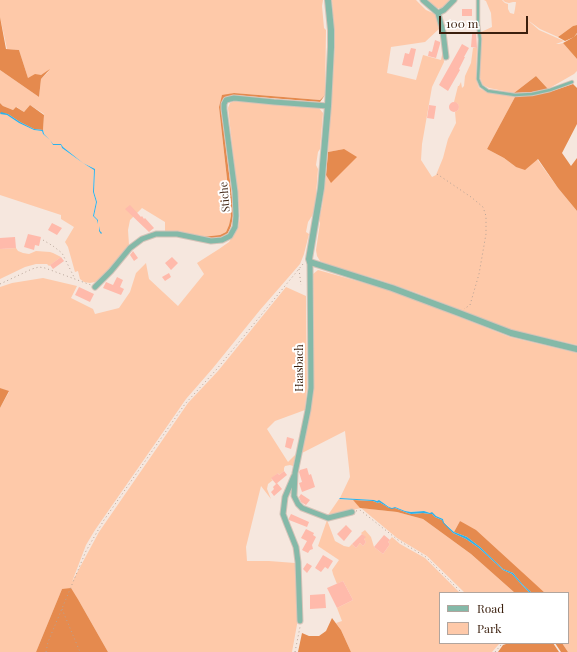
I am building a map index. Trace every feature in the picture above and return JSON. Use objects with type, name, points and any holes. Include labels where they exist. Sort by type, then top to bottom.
[{"type":"street","points":[[328,0],[331,30],[328,106],[321,188],[309,260],[392,288],[511,333],[577,349]]},
{"type":"street","points":[[423,0],[438,13],[443,32],[446,57]]},
{"type":"street","points":[[438,13],[444,10],[454,0]]},
{"type":"street","name":"Stiche","points":[[95,287],[111,272],[130,248],[142,239],[156,234],[177,234],[211,242],[222,240],[230,236],[235,227],[236,216],[235,192],[224,109],[226,100],[234,98],[328,106]]},
{"type":"street","name":"Haasbach","points":[[309,260],[311,388],[295,473],[294,496],[302,508],[328,518],[352,512]]},
{"type":"street","name":"Haasbach","points":[[295,473],[285,497],[283,514],[296,547],[300,620]]},
{"type":"lane","points":[[478,0],[478,24],[480,39],[478,79],[481,86],[488,91],[515,95],[532,94],[550,90],[572,82]]},
{"type":"path","points":[[437,174],[483,207],[486,216],[486,234],[479,274],[470,305],[459,313]]},
{"type":"path","points":[[43,240],[62,253],[75,279]]},
{"type":"path","points":[[46,652],[48,642],[86,551],[114,505],[185,404],[216,370],[299,269],[309,260]]},
{"type":"path","points":[[0,284],[39,267],[95,287]]},
{"type":"path","points":[[299,269],[301,285]]},
{"type":"path","points":[[352,512],[360,510],[398,540],[426,557],[461,592]]},
{"type":"path","points":[[62,609],[80,652]]},
{"type":"path","points":[[295,652],[299,637],[300,620]]},
{"type":"path","points":[[495,652],[501,644]]},
{"type":"green space","points":[[0,0],[323,0],[322,6],[324,28],[326,30],[325,95],[320,100],[234,93],[222,96],[219,107],[231,216],[226,232],[220,235],[202,237],[179,231],[165,231],[165,222],[142,208],[130,220],[128,230],[129,245],[102,277],[95,282],[84,282],[80,279],[78,271],[75,272],[68,247],[65,242],[74,227],[61,219],[61,215],[0,195],[0,114],[7,115],[34,130],[42,131],[43,134],[50,140],[44,134],[43,130],[44,114],[30,105],[24,112],[17,107],[13,110],[3,106],[0,103],[0,70],[39,97],[41,79],[49,71],[41,75],[28,78],[19,50],[7,49],[0,17]],"holes":[[[50,140],[53,144],[61,144],[83,163],[62,148],[61,145],[53,145]],[[83,163],[95,169],[94,192],[97,202],[94,216],[98,220],[98,224],[97,220],[93,216],[96,202],[93,192],[94,170]]]},
{"type":"green space","points":[[332,0],[416,0],[426,10],[435,14],[440,28],[425,42],[391,47],[387,73],[416,80],[423,55],[441,60],[443,50],[444,62],[432,87],[422,144],[421,160],[432,177],[436,175],[443,158],[448,139],[456,123],[455,112],[459,107],[458,104],[454,102],[458,86],[461,82],[462,88],[464,86],[465,76],[471,63],[473,48],[477,48],[476,79],[479,88],[487,92],[515,97],[487,149],[504,158],[516,167],[537,159],[577,211],[577,345],[512,330],[417,293],[320,261],[316,250],[326,175],[331,182],[344,149],[328,152],[335,46]]},
{"type":"green space","points":[[427,0],[451,0],[442,8],[437,8]]},
{"type":"green space","points":[[484,0],[502,0],[508,4],[510,13],[514,14],[515,9],[539,30],[564,41],[556,44],[563,43],[577,59],[577,71],[548,89],[536,76],[514,93],[489,88],[483,85],[480,78],[481,32],[492,27],[491,13],[486,1]]},
{"type":"green space","points":[[503,0],[577,0],[577,25],[573,26],[558,37],[540,29],[529,21],[515,9],[516,2],[509,3]]},
{"type":"green space","points":[[235,101],[319,108],[323,113],[320,149],[318,152],[316,165],[318,169],[315,207],[308,222],[306,232],[309,234],[304,254],[300,264],[186,399],[95,530],[86,545],[72,582],[99,532],[188,403],[218,371],[286,287],[306,296],[307,388],[305,410],[275,421],[267,429],[288,462],[296,454],[293,466],[285,466],[284,471],[279,475],[278,473],[268,484],[267,489],[271,499],[261,486],[246,547],[247,561],[295,563],[298,619],[292,652],[108,652],[79,601],[62,589],[36,652],[0,652],[0,408],[9,392],[0,388],[0,287],[12,283],[43,278],[77,286],[71,298],[93,309],[95,314],[119,308],[130,292],[136,273],[146,263],[149,279],[178,306],[204,274],[197,263],[229,242],[238,228],[240,217],[239,205],[228,108],[230,103]]},
{"type":"green space","points":[[16,248],[18,251],[23,253],[29,254],[36,251],[50,252],[61,257],[49,266],[47,264],[36,264],[25,267],[0,279],[0,249]]},
{"type":"green space","points":[[318,270],[393,291],[510,337],[577,353],[577,652],[568,652],[563,644],[569,644],[569,592],[544,592],[460,521],[454,532],[443,519],[424,511],[405,511],[395,507],[389,507],[374,500],[340,498],[350,477],[345,431],[302,453],[314,388],[313,274]]},
{"type":"green space","points":[[339,499],[353,500],[361,508],[328,515]]},
{"type":"green space","points":[[361,508],[397,512],[423,519],[471,554],[514,592],[464,592],[427,556],[397,538]]},
{"type":"green space","points":[[327,520],[335,541],[344,546],[349,547],[352,544],[356,548],[360,543],[363,546],[366,542],[364,539],[365,537],[361,533],[365,530],[371,537],[374,547],[383,554],[390,544],[388,542],[392,537],[400,544],[425,558],[459,592],[439,592],[439,644],[499,644],[492,652],[351,652],[341,630],[336,623],[342,621],[337,608],[353,600],[343,581],[337,584],[333,574],[332,570],[339,560],[318,546]]},
{"type":"shaded area","points":[[0,17],[6,49],[19,50],[28,78],[35,74],[41,75],[50,69],[41,79],[39,97],[0,70]]},
{"type":"shaded area","points":[[577,25],[577,33],[574,37],[565,41],[558,37],[573,26]]},
{"type":"shaded area","points":[[577,34],[577,59],[563,43]]},
{"type":"shaded area","points":[[536,76],[548,89],[514,93]]},
{"type":"shaded area","points":[[573,84],[577,88],[577,124],[562,153],[571,166],[577,158],[577,211],[558,188],[538,159],[525,170],[516,167],[504,158],[487,149],[515,97],[549,92]]},
{"type":"shaded area","points":[[234,93],[320,100],[325,95],[320,102],[234,95],[224,98],[221,107],[233,216],[228,233],[221,238],[211,239],[202,237],[220,235],[226,232],[231,216],[219,107],[222,95]]},
{"type":"shaded area","points":[[0,103],[3,106],[13,110],[16,107],[24,112],[30,105],[44,115],[43,130],[34,129],[8,114],[0,113]]},
{"type":"shaded area","points":[[344,149],[357,157],[331,183],[326,175],[328,152]]},
{"type":"shaded area","points":[[0,388],[9,391],[0,408]]},
{"type":"shaded area","points":[[353,500],[379,502],[389,508],[395,508],[411,514],[432,514],[442,520],[453,533],[466,539],[479,548],[503,570],[512,574],[529,592],[514,592],[471,554],[423,519],[397,512],[360,508]]},
{"type":"shaded area","points":[[460,521],[476,530],[544,592],[531,592],[513,573],[503,569],[480,547],[467,537],[454,532]]},
{"type":"shaded area","points":[[71,588],[108,652],[36,652],[62,589]]},
{"type":"shaded area","points":[[332,618],[341,630],[351,652],[298,652],[302,633],[309,636],[319,636],[326,631]]},
{"type":"shaded area","points":[[554,644],[559,652],[498,652],[503,645]]},
{"type":"shaded area","points":[[556,644],[563,644],[568,652],[561,652]]},
{"type":"water","points":[[1,112],[8,114],[34,129],[43,130],[44,134],[50,140],[43,134],[42,131],[34,130],[7,115],[0,114]]},
{"type":"water","points":[[50,140],[53,144],[61,144],[83,163],[62,148],[61,145],[53,145]]},
{"type":"water","points":[[83,163],[95,169],[94,192],[97,202],[94,216],[98,220],[98,224],[97,220],[93,216],[96,202],[93,192],[94,170]]},
{"type":"water","points":[[339,499],[379,500],[389,507],[395,507],[405,511],[432,512],[436,516],[443,519],[444,523],[454,532],[467,537],[480,547],[503,569],[513,573],[531,592],[529,592],[512,574],[503,570],[479,548],[466,539],[453,533],[443,523],[442,520],[432,514],[411,514],[395,508],[392,509],[389,508],[379,502],[373,501]]},
{"type":"building","points":[[462,9],[472,9],[472,16],[462,16]]},
{"type":"building","points":[[473,32],[476,32],[477,48],[471,47]]},
{"type":"building","points":[[435,40],[440,42],[436,58],[428,56],[429,51],[432,52]]},
{"type":"building","points":[[462,44],[469,48],[459,69],[460,70],[448,91],[439,85]]},
{"type":"building","points":[[411,48],[416,49],[412,67],[402,65],[405,53],[409,54]]},
{"type":"building","points":[[452,102],[456,102],[458,103],[458,111],[452,112],[449,109],[449,105]]},
{"type":"building","points":[[429,105],[436,106],[434,119],[427,118]]},
{"type":"building","points":[[130,205],[154,228],[149,232],[125,209]]},
{"type":"building","points":[[52,223],[62,228],[57,235],[48,230]]},
{"type":"building","points":[[28,234],[41,237],[39,246],[35,245],[34,250],[24,247]]},
{"type":"building","points":[[15,237],[16,248],[0,249],[0,238]]},
{"type":"building","points":[[133,251],[138,258],[134,261],[130,255]]},
{"type":"building","points":[[61,257],[64,261],[53,269],[50,265]]},
{"type":"building","points":[[172,257],[178,263],[171,270],[165,263]]},
{"type":"building","points":[[169,273],[171,277],[165,281],[162,277]]},
{"type":"building","points":[[117,277],[123,280],[120,287],[124,289],[121,295],[103,288],[106,282],[113,285]]},
{"type":"building","points":[[79,287],[94,294],[90,302],[75,295]]},
{"type":"building","points":[[287,437],[294,439],[291,449],[285,447]]},
{"type":"building","points":[[307,468],[309,475],[311,474],[315,487],[302,492],[299,483],[302,482],[299,472],[300,470]]},
{"type":"building","points":[[284,471],[287,475],[276,484],[271,478]]},
{"type":"building","points":[[277,483],[282,489],[274,496],[271,492]]},
{"type":"building","points":[[301,494],[310,500],[306,505],[301,502],[299,497]]},
{"type":"building","points":[[291,514],[309,522],[307,527],[289,520]]},
{"type":"building","points":[[346,525],[352,531],[344,541],[337,534]]},
{"type":"building","points":[[306,529],[314,533],[313,535],[316,537],[312,545],[313,549],[308,553],[302,550],[307,541],[301,538]]},
{"type":"building","points":[[362,534],[366,537],[364,539],[366,542],[363,546],[360,543],[356,548],[352,544]]},
{"type":"building","points":[[384,535],[390,540],[388,542],[390,544],[383,554],[374,547]]},
{"type":"building","points":[[323,555],[333,561],[328,569],[325,567],[321,572],[315,568]]},
{"type":"building","points":[[307,563],[312,566],[307,573],[303,569]]},
{"type":"building","points":[[343,581],[353,600],[337,608],[327,588]]},
{"type":"building","points":[[325,594],[326,608],[310,609],[310,595]]}]
